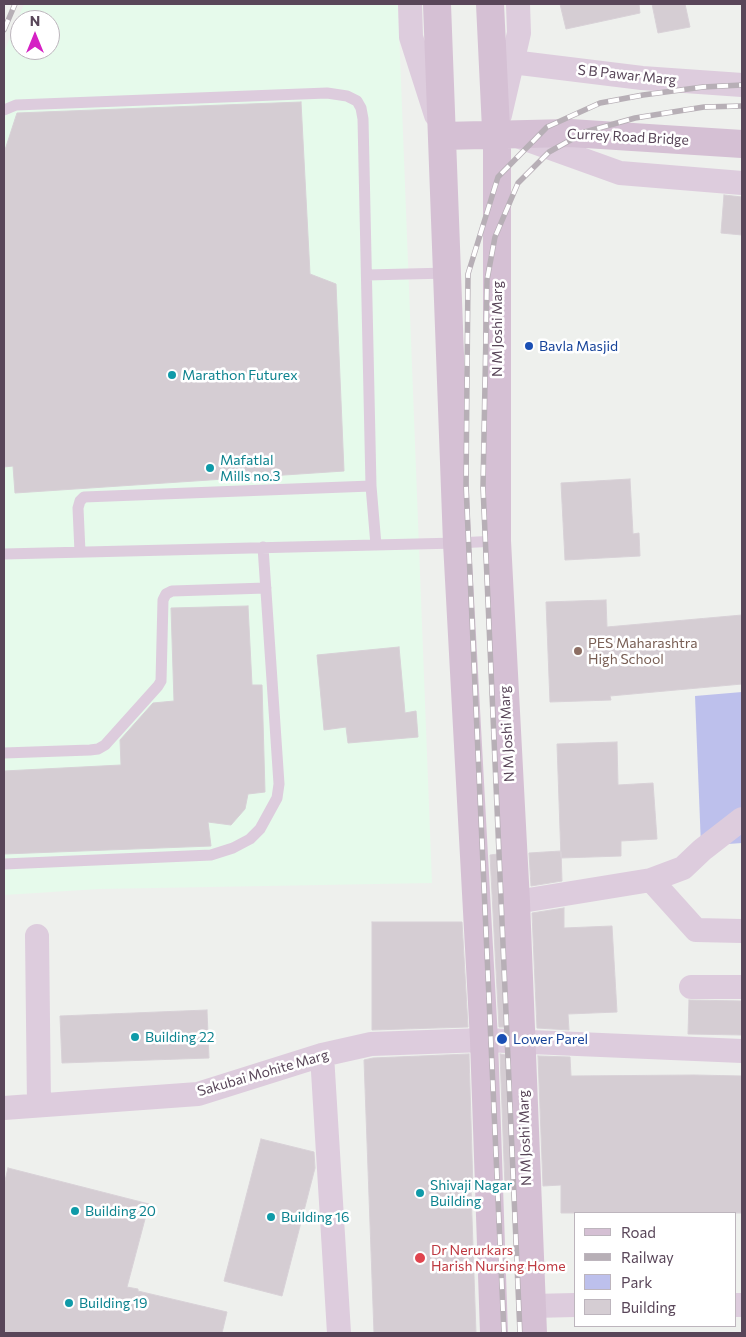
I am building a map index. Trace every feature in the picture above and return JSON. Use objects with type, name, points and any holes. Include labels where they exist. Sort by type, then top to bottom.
[{"type":"main road","points":[[437,4],[457,543],[484,1040],[494,1333]]},
{"type":"main road","name":"N M Joshi Marg","points":[[490,4],[492,35],[505,134],[497,541],[516,902],[533,1333]]},
{"type":"main road","name":"Currey Road Bridge","points":[[442,136],[570,133],[742,144]]},
{"type":"street","points":[[410,4],[412,37],[442,136]]},
{"type":"street","points":[[518,4],[519,33],[512,62],[505,134],[620,173],[742,183]]},
{"type":"street","name":"S B Pawar Marg","points":[[512,62],[642,78],[742,85]]},
{"type":"street","points":[[516,902],[651,880],[683,868],[702,850],[742,819]]},
{"type":"street","points":[[651,880],[696,930],[742,931]]},
{"type":"street","points":[[37,936],[38,1106]]},
{"type":"street","points":[[691,987],[742,987]]},
{"type":"street","name":"Sakubai Mohite Marg","points":[[4,1108],[198,1094],[322,1055],[371,1044],[484,1040],[742,1051]]},
{"type":"street","points":[[322,1055],[339,1333]]},
{"type":"street","points":[[532,1306],[574,1305]]},
{"type":"lane","points":[[4,110],[16,105],[327,93],[347,96],[357,101],[361,108],[363,119],[371,486],[376,545]]},
{"type":"lane","points":[[367,274],[448,273]]},
{"type":"lane","points":[[80,552],[78,508],[80,501],[84,497],[371,486]]},
{"type":"lane","points":[[4,554],[497,541]]},
{"type":"lane","points":[[4,864],[210,855],[233,848],[250,839],[260,829],[277,798],[279,784],[263,547]]},
{"type":"lane","points":[[4,753],[90,750],[98,749],[105,745],[161,681],[163,600],[166,594],[172,591],[266,588]]},
{"type":"shaded area","name":"Mafatlal Mills no.3","points":[[24,4],[398,4],[432,883],[99,889],[4,895],[4,52],[10,38],[10,60],[60,60],[60,10],[22,10]]},
{"type":"green space","points":[[742,692],[742,843],[701,846],[695,696]]},
{"type":"building","points":[[560,4],[639,4],[640,13],[566,29]]},
{"type":"building","points":[[652,4],[685,4],[690,27],[658,33]]},
{"type":"building","name":"Marathon Futurex","points":[[301,102],[310,274],[336,284],[344,471],[15,493],[13,466],[4,467],[4,153],[17,113]]},
{"type":"building","points":[[724,195],[742,197],[742,235],[721,233]]},
{"type":"building","points":[[630,479],[633,534],[639,533],[640,556],[565,560],[561,483]]},
{"type":"building","points":[[606,600],[607,627],[742,615],[742,684],[610,696],[611,700],[550,702],[546,602]]},
{"type":"building","points":[[248,606],[252,685],[262,685],[265,792],[248,794],[245,809],[231,825],[208,822],[211,846],[4,854],[4,771],[121,765],[120,740],[153,703],[174,701],[171,608]]},
{"type":"building","points":[[399,647],[405,713],[416,711],[418,737],[348,743],[346,727],[324,730],[317,655]]},
{"type":"building","points":[[617,742],[618,785],[653,783],[657,839],[621,841],[621,856],[561,858],[557,744]]},
{"type":"building","points":[[561,851],[562,881],[531,886],[529,853]]},
{"type":"building","points":[[498,854],[505,1027],[499,1027],[490,855]]},
{"type":"building","points":[[564,908],[564,928],[612,926],[617,1012],[568,1014],[569,1030],[537,1028],[532,913]]},
{"type":"building","points":[[372,922],[462,922],[468,1027],[372,1030]]},
{"type":"building","points":[[689,1000],[742,1001],[742,1035],[688,1034]]},
{"type":"building","name":"Building 22","points":[[207,1010],[209,1058],[62,1063],[60,1016]]},
{"type":"building","name":"Shivaji Nagar Building","points":[[469,1054],[476,1333],[374,1333],[364,1060]]},
{"type":"building","points":[[500,1054],[506,1055],[512,1187],[505,1187]]},
{"type":"building","points":[[538,1056],[570,1057],[571,1076],[742,1076],[742,1213],[561,1213],[561,1185],[543,1186]]},
{"type":"building","name":"Building 16","points":[[261,1139],[314,1152],[315,1168],[282,1296],[224,1281]]},
{"type":"building","points":[[8,1168],[149,1204],[127,1287],[227,1312],[222,1333],[4,1333],[4,1185]]},
{"type":"railway","points":[[4,30],[15,4]]},
{"type":"railway","points":[[504,1333],[466,486],[468,274],[498,177],[547,127],[600,103],[703,87],[742,85]]},
{"type":"railway","points":[[520,1333],[483,487],[487,280],[495,237],[518,183],[549,152],[585,132],[635,118],[704,107],[742,106]]},
{"type":"place","name":"Bavla Masjid","points":[[529,346]]},
{"type":"place","name":"Marathon Futurex","points":[[172,375]]},
{"type":"place","name":"Mafatlal Mills no.3","points":[[210,468]]},
{"type":"place","name":"PES Maharashtra High School","points":[[578,651]]},
{"type":"place","name":"Building 22","points":[[135,1037]]},
{"type":"place","name":"Lower Parel","points":[[502,1039]]},
{"type":"place","name":"Shivaji Nagar Building","points":[[420,1193]]},
{"type":"place","name":"Building 20","points":[[75,1211]]},
{"type":"place","name":"Building 16","points":[[271,1217]]},
{"type":"place","name":"Dr Nerurkars Harish Nursing Home","points":[[420,1258]]},
{"type":"place","name":"Building 19","points":[[69,1303]]}]
